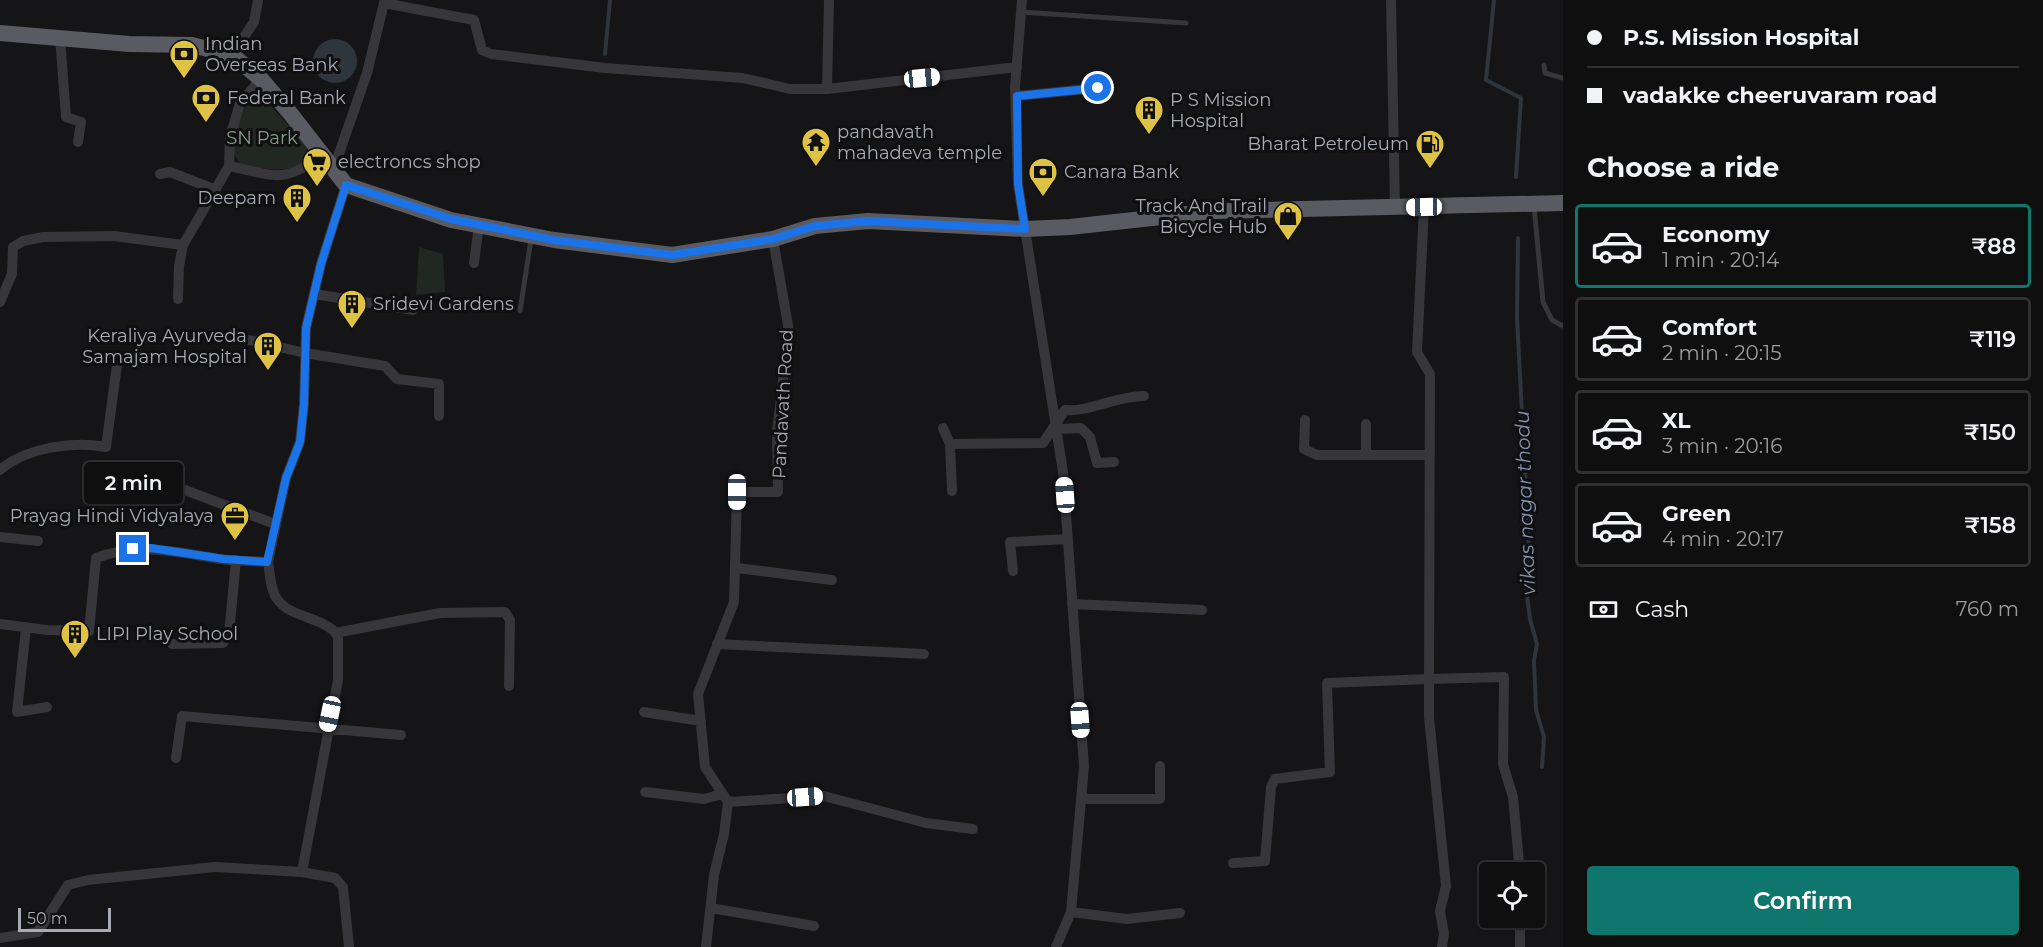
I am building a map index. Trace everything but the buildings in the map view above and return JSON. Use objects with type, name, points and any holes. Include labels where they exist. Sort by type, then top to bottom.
[{"type":"highway","points":[[0,33],[129,44],[192,45],[232,55],[261,80],[329,161],[346,185],[451,219],[531,235],[672,255],[773,239],[815,226],[868,221],[1025,229],[1070,227],[1215,211],[1563,203]]},
{"type":"street","points":[[232,55],[254,22],[258,0]]},
{"type":"street","points":[[827,89],[829,0]]},
{"type":"street","points":[[1022,0],[1017,67],[1018,184],[1057,426],[1068,539],[1084,766],[1071,912],[1056,947]]},
{"type":"street","points":[[1391,0],[1395,208]]},
{"type":"street","points":[[229,166],[285,177],[329,161],[367,73],[384,3],[474,20],[482,50],[491,54],[605,68],[743,78],[789,89],[827,89],[1017,67]]},
{"type":"street","points":[[60,37],[66,117],[81,122],[78,142]]},
{"type":"street","points":[[178,299],[179,266],[183,245],[229,166],[228,153],[233,121],[240,103],[261,80]]},
{"type":"street","points":[[1017,96],[1098,88]]},
{"type":"street","points":[[160,174],[170,172],[216,190]]},
{"type":"street","points":[[346,185],[306,328],[304,404],[300,442],[274,524],[267,562],[278,600],[335,633],[440,613],[506,612],[510,620],[508,686]]},
{"type":"street","points":[[1424,207],[1417,352],[1430,374],[1429,717],[1446,886],[1440,911],[1444,934],[1442,947]]},
{"type":"street","points":[[474,263],[479,225]]},
{"type":"street","points":[[0,302],[12,274],[13,247],[23,241],[43,237],[114,236],[183,245]]},
{"type":"street","name":"Pandavath Road","points":[[725,798],[705,767],[698,693],[734,602],[737,568],[737,492],[778,492],[777,431],[789,331],[773,239]]},
{"type":"street","points":[[314,294],[413,310]]},
{"type":"street","points":[[236,337],[305,353],[385,366],[397,379],[439,384],[439,416]]},
{"type":"street","points":[[0,470],[9,462],[38,452],[80,443],[106,447],[117,365]]},
{"type":"street","points":[[950,444],[1043,443],[1057,426],[1065,410],[1077,410],[1128,396],[1144,396]]},
{"type":"street","points":[[1305,420],[1304,449],[1317,455],[1430,455]]},
{"type":"street","points":[[1366,424],[1366,455]]},
{"type":"street","points":[[1057,426],[1081,428],[1090,437],[1097,463],[1114,462]]},
{"type":"street","points":[[943,428],[950,444],[952,491]]},
{"type":"street","points":[[161,482],[274,524]]},
{"type":"street","points":[[0,537],[38,541]]},
{"type":"street","points":[[1013,571],[1010,542],[1068,539]]},
{"type":"street","points":[[0,624],[26,628],[89,631],[96,558],[116,550],[151,548],[267,562]]},
{"type":"street","points":[[172,644],[223,643],[229,634],[236,560]]},
{"type":"street","points":[[737,568],[832,580]]},
{"type":"street","points":[[1072,604],[1202,610]]},
{"type":"street","points":[[26,628],[17,712],[47,707]]},
{"type":"street","points":[[302,872],[326,730],[338,680],[335,633]]},
{"type":"street","points":[[717,644],[924,654]]},
{"type":"street","points":[[1233,863],[1265,861],[1271,787],[1275,779],[1330,772],[1327,683],[1504,677],[1503,764],[1513,797],[1519,862]]},
{"type":"street","points":[[644,712],[701,721]]},
{"type":"street","points":[[176,758],[182,716],[401,735]]},
{"type":"street","points":[[1081,799],[1160,799],[1160,766]]},
{"type":"street","points":[[645,792],[704,799],[824,796],[926,823],[973,829]]},
{"type":"street","points":[[706,947],[725,798]]},
{"type":"street","points":[[0,938],[38,932],[68,885],[88,880],[215,867],[302,872],[335,878],[343,887],[348,947]]},
{"type":"street","points":[[711,908],[814,926]]},
{"type":"street","points":[[1071,912],[1127,919],[1180,913]]},
{"type":"street","points":[[1520,928],[1520,947]]},
{"type":"lane","points":[[1021,12],[1186,23]]},
{"type":"lane","points":[[1544,65],[1548,76],[1563,78]]},
{"type":"lane","points":[[1534,204],[1543,303],[1552,320],[1563,326]]},
{"type":"lane","points":[[520,311],[531,235]]},
{"type":"green space","name":"SN Park","points":[[258,92],[303,141],[310,155],[307,162],[283,169],[242,167],[231,149],[240,111]]},
{"type":"green space","points":[[419,247],[443,254],[445,292],[416,295]]},
{"type":"shaded area","points":[[335,39],[344,40],[351,45],[356,52],[356,70],[351,77],[344,82],[335,83],[326,82],[319,77],[314,70],[313,61],[314,52],[319,45],[326,40]]},
{"type":"waterway","points":[[605,54],[610,0]]},
{"type":"waterway","name":"vikas nagar thodu","points":[[1494,0],[1486,80],[1521,98],[1516,177]]},
{"type":"waterway","name":"vikas nagar thodu","points":[[1518,238],[1517,318],[1529,549],[1525,580],[1530,619],[1537,644],[1534,661],[1536,710],[1544,737],[1542,767]]},
{"type":"place","name":"Indian Overseas Bank","points":[[184,80]]},
{"type":"place","name":"Federal Bank","points":[[206,124]]},
{"type":"place","name":"P S Mission Hospital","points":[[1149,136]]},
{"type":"place","name":"pandavath mahadeva temple","points":[[816,168]]},
{"type":"place","name":"Bharat Petroleum","points":[[1430,170]]},
{"type":"place","name":"electroncs shop","points":[[317,188]]},
{"type":"place","name":"Canara Bank","points":[[1043,198]]},
{"type":"place","name":"Deepam","points":[[297,224]]},
{"type":"place","name":"Track And Trail Bicycle Hub","points":[[1288,242]]},
{"type":"place","name":"Sridevi Gardens","points":[[352,330]]},
{"type":"place","name":"Keraliya Ayurveda Samajam Hospital","points":[[268,372]]},
{"type":"place","name":"Prayag Hindi Vidyalaya","points":[[235,542]]},
{"type":"place","name":"LIPI Play School","points":[[75,660]]},
{"type":"route","points":[[133,549],[151,548],[224,559],[267,562],[286,478],[300,442],[304,404],[306,328],[321,264],[346,185],[451,219],[554,240],[672,255],[773,239],[815,226],[868,221],[1025,229],[1018,184],[1017,96],[1098,88]]}]
